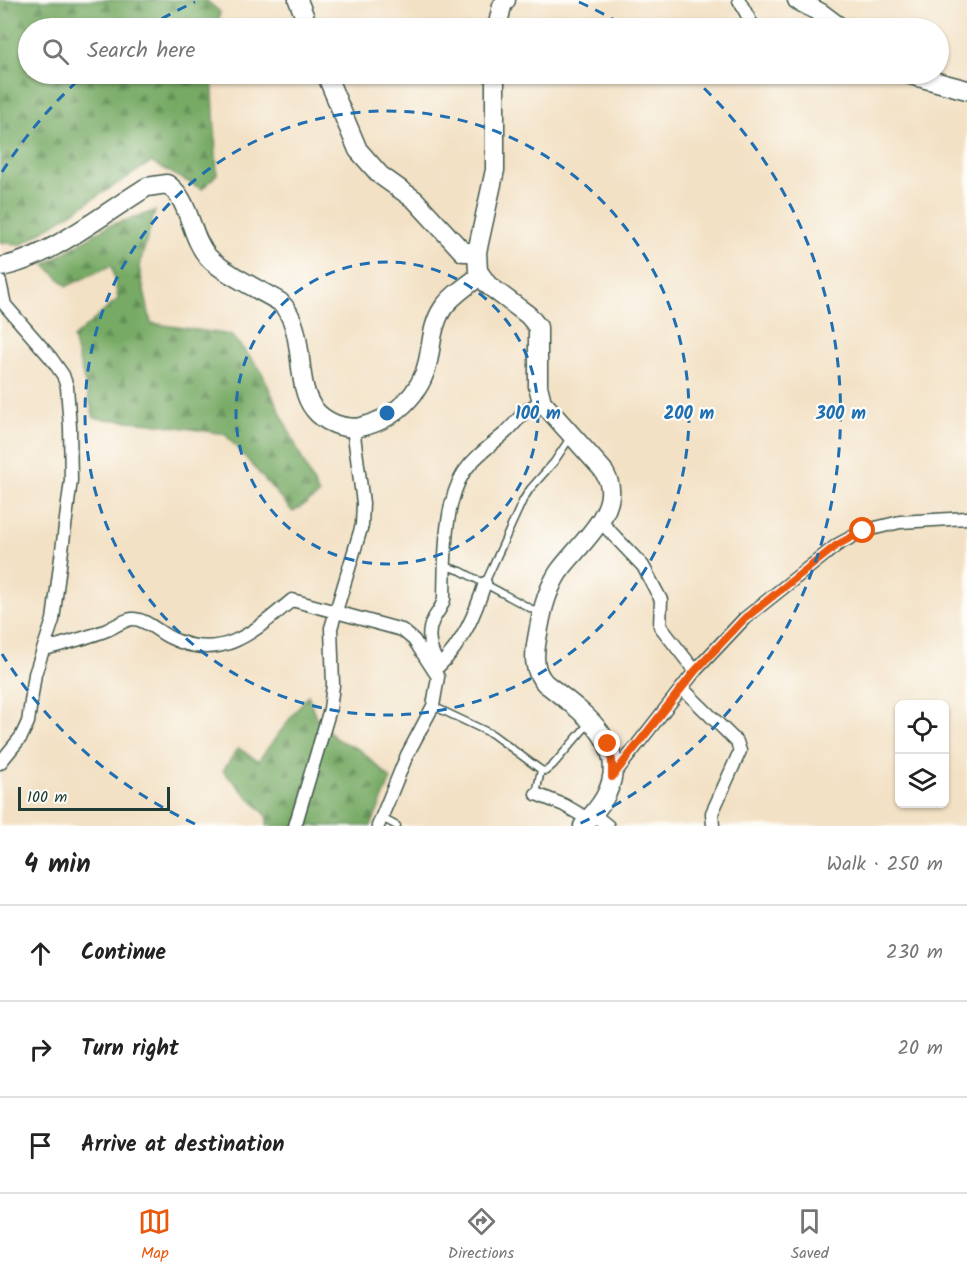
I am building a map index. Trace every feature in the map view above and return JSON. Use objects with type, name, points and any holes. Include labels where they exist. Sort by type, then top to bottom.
[{"type":"street","points":[[298,0],[305,18]]},
{"type":"street","points":[[496,0],[497,18]]},
{"type":"street","points":[[500,18],[506,0]]},
{"type":"street","points":[[739,0],[749,18]]},
{"type":"street","points":[[797,0],[828,18]]},
{"type":"street","points":[[330,84],[351,138],[368,163],[415,200],[464,252],[477,252]]},
{"type":"street","points":[[495,84],[495,170],[476,262],[488,285],[528,315],[538,327],[538,386],[542,402],[603,470],[609,483],[607,508],[560,571],[546,596],[534,653],[538,676],[592,720],[608,744],[612,761],[612,777],[608,792],[588,820]]},
{"type":"street","points":[[944,84],[967,90]]},
{"type":"street","points":[[0,267],[37,256],[147,187],[167,184],[175,189],[181,198],[195,235],[209,257],[280,302],[287,309],[292,318],[309,398],[314,409],[337,425],[353,428],[368,425],[391,415],[412,396],[426,371],[434,329],[443,308],[481,275]]},
{"type":"street","points":[[0,282],[5,305],[63,375],[67,387],[71,480],[53,620],[35,674],[28,722],[21,737],[0,763]]},
{"type":"street","points":[[380,822],[407,755],[433,706],[438,672],[430,650],[430,634],[433,621],[444,599],[447,531],[455,491],[464,472],[482,451],[507,432],[529,407],[542,402]]},
{"type":"street","points":[[295,826],[330,709],[333,685],[331,628],[362,525],[363,503],[353,428]]},
{"type":"street","points":[[612,777],[695,671],[744,619],[837,545],[863,531],[900,522],[967,518]]},
{"type":"street","points":[[600,520],[644,566],[661,600],[660,626],[695,671]]},
{"type":"street","points":[[438,672],[462,640],[477,608],[485,583]]},
{"type":"street","points":[[45,649],[105,631],[132,619],[141,621],[170,638],[192,646],[212,647],[238,641],[253,633],[292,600],[402,630],[414,640],[438,672]]},
{"type":"street","points":[[682,688],[737,742],[740,751],[712,813],[713,826]]},
{"type":"street","points":[[536,794],[564,805],[588,820],[608,826]]},
{"type":"lane","points":[[485,583],[523,500],[554,462],[572,435]]},
{"type":"lane","points":[[445,566],[461,571],[541,614]]},
{"type":"lane","points":[[433,706],[492,734],[541,771],[546,771],[553,765],[592,720]]},
{"type":"lane","points":[[536,794],[541,771]]},
{"type":"lane","points":[[380,822],[398,826]]},
{"type":"green space","points":[[0,0],[206,0],[220,12],[219,18],[18,18],[18,84],[212,84],[217,174],[202,189],[151,162],[21,245],[0,242]]},
{"type":"green space","points":[[155,211],[139,267],[151,323],[231,335],[260,369],[319,495],[293,512],[225,434],[151,423],[94,418],[73,338],[118,299],[112,265],[67,286],[45,265],[108,226]]},
{"type":"green space","points":[[308,695],[316,717],[336,739],[360,750],[391,779],[371,826],[267,826],[267,816],[223,771],[238,748],[258,761]]},
{"type":"route","points":[[608,744],[612,761],[612,777],[695,671],[744,619],[837,545],[863,531]]}]
